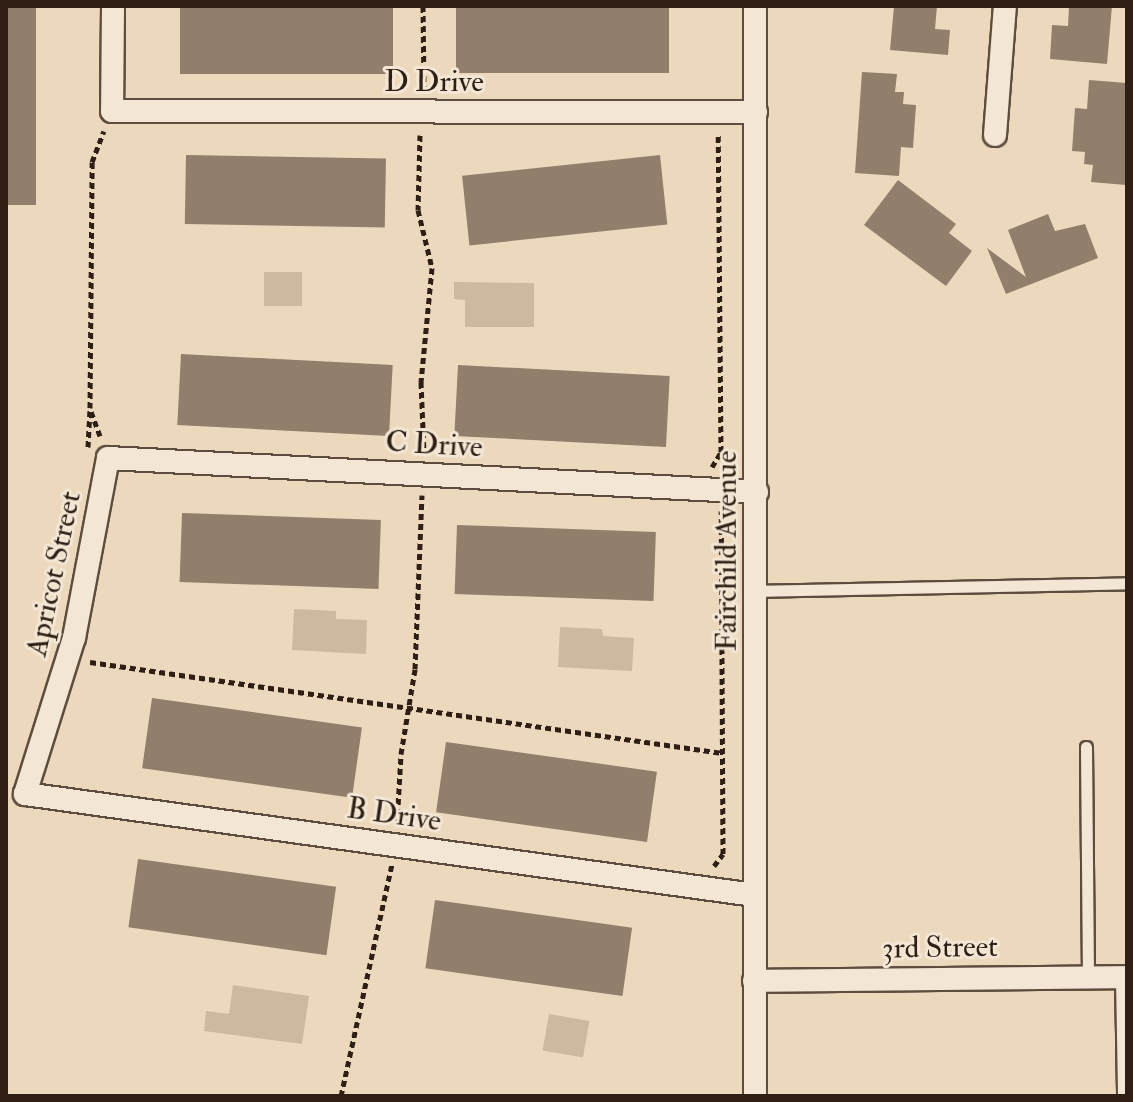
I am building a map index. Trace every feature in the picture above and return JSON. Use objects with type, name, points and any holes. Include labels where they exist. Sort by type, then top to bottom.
[{"type":"street","points":[[112,111],[113,6]]},
{"type":"street","name":"Fairchild Avenue","points":[[755,6],[755,1096]]},
{"type":"street","points":[[995,135],[1005,6]]},
{"type":"street","name":"D Drive","points":[[112,111],[756,112]]},
{"type":"street","name":"C Drive","points":[[108,458],[757,492]]},
{"type":"street","name":"Apricot Street","points":[[25,794],[74,638],[108,458]]},
{"type":"street","name":"B Drive","points":[[25,794],[754,895]]},
{"type":"street","name":"3rd Street","points":[[754,981],[1124,977]]},
{"type":"lane","points":[[757,591],[1127,583]]},
{"type":"lane","points":[[1086,747],[1088,977]]},
{"type":"lane","points":[[1123,1096],[1124,977]]},
{"type":"path","points":[[341,1096],[396,845],[398,777],[409,709],[423,475],[421,382],[432,268],[416,188],[422,112],[423,6]]},
{"type":"path","points":[[108,458],[90,408],[92,162],[112,111]]},
{"type":"path","points":[[711,467],[721,452],[721,140],[713,131]]},
{"type":"path","points":[[710,869],[723,854],[722,514],[711,505]]},
{"type":"path","points":[[86,661],[722,753]]},
{"type":"shaded area","points":[[264,272],[302,272],[302,306],[264,306]]},
{"type":"shaded area","points":[[454,282],[534,283],[534,327],[465,327],[465,300],[454,299]]},
{"type":"shaded area","points":[[294,609],[336,611],[336,619],[367,620],[366,654],[292,650]]},
{"type":"shaded area","points":[[560,627],[602,629],[603,636],[634,638],[632,671],[558,667]]},
{"type":"shaded area","points":[[233,985],[309,996],[302,1044],[204,1031],[206,1011],[229,1014]]},
{"type":"shaded area","points":[[549,1014],[589,1021],[583,1058],[543,1050]]},
{"type":"building","points":[[6,6],[36,6],[36,205],[6,205]]},
{"type":"building","points":[[180,6],[393,6],[393,74],[180,74]]},
{"type":"building","points":[[456,6],[669,6],[669,73],[456,73]]},
{"type":"building","points":[[894,6],[937,6],[935,29],[950,30],[948,55],[890,50]]},
{"type":"building","points":[[1069,6],[1112,6],[1107,64],[1050,59],[1052,25],[1068,26]]},
{"type":"building","points":[[862,72],[897,74],[895,92],[904,92],[903,104],[916,105],[913,148],[901,147],[899,176],[855,173]]},
{"type":"building","points":[[1089,80],[1127,83],[1126,185],[1091,182],[1093,165],[1084,164],[1085,152],[1072,151],[1075,108],[1087,109]]},
{"type":"building","points":[[186,155],[386,158],[385,227],[185,224]]},
{"type":"building","points":[[660,155],[667,225],[469,245],[462,176]]},
{"type":"building","points":[[898,180],[956,224],[949,233],[972,251],[946,286],[864,225]]},
{"type":"building","points":[[1048,214],[1055,231],[1085,224],[1098,258],[1006,294],[987,248],[1026,277],[1008,230]]},
{"type":"building","points":[[181,354],[393,365],[389,436],[177,425]]},
{"type":"building","points":[[458,365],[670,376],[666,447],[454,436]]},
{"type":"building","points":[[182,513],[381,520],[378,589],[180,582]]},
{"type":"building","points":[[457,525],[656,532],[653,601],[455,594]]},
{"type":"building","points":[[152,698],[362,728],[352,798],[142,768]]},
{"type":"building","points":[[446,742],[657,772],[647,842],[436,812]]},
{"type":"building","points":[[138,859],[336,887],[326,955],[128,927]]},
{"type":"building","points":[[435,900],[632,928],[622,996],[425,968]]}]
